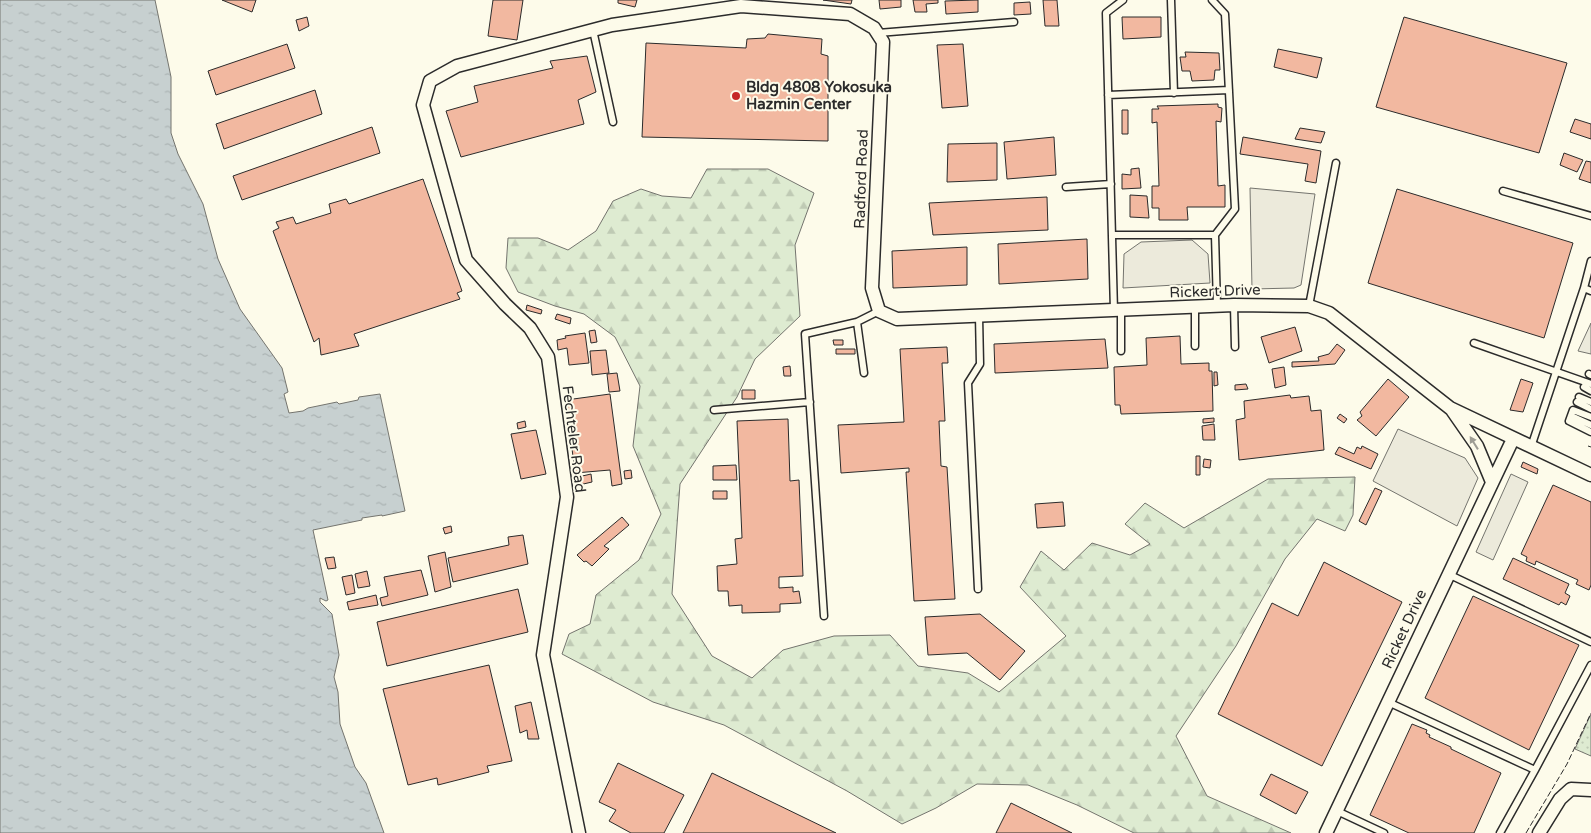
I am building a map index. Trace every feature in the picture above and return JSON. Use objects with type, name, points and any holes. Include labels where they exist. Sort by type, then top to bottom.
[{"type":"street","points":[[593,30],[612,25],[741,6],[850,14],[874,28],[877,33]]},
{"type":"street","name":"Fechteler Road","points":[[579,833],[543,655],[566,497],[548,358],[530,328],[505,304],[466,260],[423,105],[430,81],[457,66],[593,30]]},
{"type":"street","name":"Radford Road","points":[[877,33],[882,42],[872,288],[879,311]]},
{"type":"street","name":"Rickert Drive","points":[[879,311],[897,319],[1234,305],[1308,306],[1329,313],[1450,408],[1591,475]]},
{"type":"street","points":[[1450,408],[1477,446],[1492,482]]},
{"type":"street","name":"Ricket Drive","points":[[1326,833],[1513,439]]},
{"type":"street","points":[[1539,833],[1560,799],[1571,788],[1591,790]]},
{"type":"lane","points":[[1121,351],[1112,234],[1106,13],[1123,0]]},
{"type":"lane","points":[[1171,0],[1174,93]]},
{"type":"lane","points":[[1212,0],[1225,14],[1235,208],[1215,235],[1217,306]]},
{"type":"lane","points":[[877,33],[1014,22]]},
{"type":"lane","points":[[593,30],[613,122]]},
{"type":"lane","points":[[1108,95],[1229,90]]},
{"type":"lane","points":[[1308,306],[1336,163]]},
{"type":"lane","points":[[1066,188],[1111,184]]},
{"type":"lane","points":[[1503,191],[1591,216]]},
{"type":"lane","points":[[1112,234],[1215,235]]},
{"type":"lane","points":[[1531,447],[1584,288],[1591,261]]},
{"type":"lane","points":[[1584,288],[1591,290]]},
{"type":"lane","points":[[1234,305],[1235,347]]},
{"type":"lane","points":[[1195,307],[1196,346]]},
{"type":"lane","points":[[824,616],[805,334],[857,322],[879,311]]},
{"type":"lane","points":[[978,589],[968,384],[980,364],[979,316]]},
{"type":"lane","points":[[857,322],[864,373]]},
{"type":"lane","points":[[1474,343],[1591,384]]},
{"type":"lane","points":[[1584,387],[1591,391]]},
{"type":"lane","points":[[1591,402],[1578,400],[1591,409]]},
{"type":"lane","points":[[714,410],[810,402]]},
{"type":"lane","points":[[1591,417],[1573,410],[1569,421],[1591,432]]},
{"type":"lane","points":[[1571,416],[1591,425]]},
{"type":"lane","points":[[1448,574],[1591,642]]},
{"type":"lane","points":[[1500,833],[1591,665]]},
{"type":"lane","points":[[1388,702],[1535,770]]},
{"type":"lane","points":[[1337,811],[1384,833]]},
{"type":"green space","points":[[707,169],[768,169],[814,193],[795,245],[800,316],[755,359],[737,397],[680,484],[672,594],[712,656],[752,678],[783,650],[834,636],[890,635],[918,666],[968,673],[999,692],[1066,636],[1020,587],[1041,551],[1064,570],[1092,543],[1130,555],[1150,544],[1125,524],[1145,503],[1184,528],[1268,479],[1355,477],[1353,515],[1345,531],[1317,519],[1285,559],[1236,646],[1176,736],[1207,796],[1291,833],[1134,833],[1077,805],[1028,785],[977,784],[936,808],[902,824],[847,791],[724,725],[653,702],[562,654],[569,634],[590,624],[596,595],[639,560],[661,514],[633,446],[640,386],[615,337],[584,314],[555,306],[518,292],[506,268],[508,238],[538,238],[568,250],[596,231],[613,201],[641,189],[662,196],[691,198]]},
{"type":"green space","points":[[1591,714],[1591,756],[1575,749]]},
{"type":"shaded area","points":[[1250,188],[1315,194],[1301,285],[1294,288],[1252,289]]},
{"type":"shaded area","points":[[1192,240],[1208,254],[1210,283],[1123,288],[1124,254],[1141,242]]},
{"type":"shaded area","points":[[1591,323],[1591,354],[1578,351]]},
{"type":"shaded area","points":[[1398,429],[1465,458],[1478,478],[1457,526],[1373,481]]},
{"type":"shaded area","points":[[1511,474],[1528,482],[1493,560],[1476,552]]},
{"type":"water","points":[[0,0],[155,0],[171,77],[171,133],[178,154],[203,204],[218,259],[240,309],[282,368],[288,392],[284,394],[289,413],[380,394],[405,511],[362,518],[362,520],[313,530],[328,600],[320,598],[320,602],[332,614],[339,655],[334,677],[338,692],[340,724],[355,767],[366,783],[384,833],[0,833]]},
{"type":"building","points":[[222,0],[256,0],[252,12]]},
{"type":"building","points":[[493,0],[523,0],[517,40],[488,36]]},
{"type":"building","points":[[618,0],[637,0],[635,7],[618,3]]},
{"type":"building","points":[[823,0],[852,0],[851,4]]},
{"type":"building","points":[[879,0],[901,0],[901,7],[880,9]]},
{"type":"building","points":[[913,0],[938,0],[938,3],[926,4],[927,12],[915,12]]},
{"type":"building","points":[[978,0],[978,12],[946,14],[945,1]]},
{"type":"building","points":[[1043,0],[1057,0],[1059,26],[1045,26]]},
{"type":"building","points":[[1030,2],[1031,14],[1014,15],[1014,3]]},
{"type":"building","points":[[307,17],[309,26],[299,31],[296,20]]},
{"type":"building","points":[[1122,17],[1161,17],[1161,37],[1123,39]]},
{"type":"building","points":[[1404,17],[1567,63],[1539,153],[1376,107]]},
{"type":"building","name":"Bldg 4808 Yokosuka Hazmin Center","points":[[768,34],[822,39],[821,54],[828,56],[828,141],[642,137],[646,43],[746,48],[747,39],[765,38]]},
{"type":"building","points":[[287,44],[295,68],[216,95],[208,71]]},
{"type":"building","points":[[963,44],[968,106],[942,108],[937,45]]},
{"type":"building","points":[[1278,49],[1322,58],[1317,78],[1274,67]]},
{"type":"building","points":[[1185,52],[1219,53],[1220,70],[1215,70],[1214,80],[1192,81],[1190,71],[1182,71],[1180,57],[1186,57]]},
{"type":"building","points":[[587,56],[596,92],[578,100],[584,124],[461,157],[446,111],[478,102],[474,86],[553,68],[550,61]]},
{"type":"building","points":[[315,90],[322,114],[224,149],[216,124]]},
{"type":"building","points":[[1218,104],[1218,107],[1222,108],[1221,122],[1216,121],[1218,186],[1225,185],[1225,207],[1187,207],[1188,220],[1159,220],[1159,208],[1152,208],[1152,186],[1159,186],[1157,122],[1152,123],[1152,109],[1159,109],[1157,106]]},
{"type":"building","points":[[1122,110],[1128,110],[1128,134],[1122,134]]},
{"type":"building","points":[[1575,119],[1591,124],[1591,139],[1570,132]]},
{"type":"building","points":[[372,127],[380,153],[242,200],[233,176]]},
{"type":"building","points":[[1300,128],[1325,132],[1321,143],[1295,139]]},
{"type":"building","points":[[1054,137],[1056,175],[1007,179],[1004,142]]},
{"type":"building","points":[[1243,137],[1321,151],[1316,183],[1305,181],[1308,164],[1240,154]]},
{"type":"building","points":[[997,143],[997,180],[947,182],[948,144]]},
{"type":"building","points":[[1564,153],[1583,160],[1577,172],[1560,165]]},
{"type":"building","points":[[1586,161],[1591,162],[1591,183],[1579,179]]},
{"type":"building","points":[[1139,168],[1141,188],[1122,189],[1122,174],[1131,175],[1131,169]]},
{"type":"building","points":[[423,179],[462,291],[457,293],[460,299],[354,334],[359,346],[321,355],[319,338],[314,342],[273,231],[279,228],[276,222],[293,217],[296,224],[331,213],[329,204],[346,199],[349,204]]},
{"type":"building","points":[[1397,189],[1573,243],[1544,338],[1368,283]]},
{"type":"building","points":[[1130,195],[1147,196],[1149,218],[1130,217]]},
{"type":"building","points":[[1047,197],[1048,230],[933,235],[929,203]]},
{"type":"building","points":[[1087,239],[1088,279],[999,284],[998,244]]},
{"type":"building","points":[[967,247],[967,285],[893,288],[892,251]]},
{"type":"building","points":[[527,305],[542,310],[541,314],[526,310]]},
{"type":"building","points":[[557,314],[571,318],[570,324],[555,319]]},
{"type":"building","points":[[1295,327],[1302,351],[1269,363],[1261,337]]},
{"type":"building","points":[[595,330],[597,342],[591,343],[589,331]]},
{"type":"building","points":[[585,333],[589,363],[569,365],[567,348],[558,350],[557,340],[566,338],[565,336]]},
{"type":"building","points":[[1180,336],[1181,364],[1209,363],[1209,371],[1212,371],[1213,411],[1121,414],[1120,405],[1115,405],[1114,367],[1147,365],[1146,338]]},
{"type":"building","points":[[1105,339],[1108,368],[995,373],[994,344]]},
{"type":"building","points":[[833,340],[843,340],[843,345],[834,345]]},
{"type":"building","points":[[1337,344],[1345,350],[1335,364],[1292,367],[1292,362],[1319,361],[1318,357],[1329,354]]},
{"type":"building","points":[[947,347],[948,363],[942,363],[945,421],[939,421],[941,466],[947,467],[955,599],[914,601],[906,472],[909,472],[909,468],[841,473],[838,425],[904,422],[900,349]]},
{"type":"building","points":[[836,349],[855,349],[855,354],[836,354]]},
{"type":"building","points":[[606,350],[609,373],[592,375],[590,351]]},
{"type":"building","points":[[790,366],[791,376],[784,376],[783,367]]},
{"type":"building","points":[[1284,367],[1286,385],[1275,388],[1272,369]]},
{"type":"building","points":[[1214,372],[1217,372],[1218,385],[1214,386]]},
{"type":"building","points":[[617,373],[620,391],[609,392],[607,374]]},
{"type":"building","points":[[1388,379],[1409,397],[1376,436],[1357,420],[1362,416],[1360,412]]},
{"type":"building","points":[[1521,379],[1533,383],[1523,412],[1510,410]]},
{"type":"building","points":[[1246,384],[1248,389],[1235,390],[1235,385]]},
{"type":"building","points":[[742,390],[755,390],[755,399],[742,399]]},
{"type":"building","points":[[610,394],[622,484],[612,486],[610,470],[575,473],[566,400]]},
{"type":"building","points":[[1290,395],[1291,398],[1309,396],[1311,411],[1321,410],[1324,450],[1239,460],[1236,420],[1245,418],[1244,401]]},
{"type":"building","points":[[1340,414],[1347,419],[1344,423],[1337,418]]},
{"type":"building","points":[[1214,418],[1214,422],[1203,423],[1203,419]]},
{"type":"building","points":[[788,419],[790,481],[799,480],[803,576],[779,577],[779,588],[793,587],[793,592],[799,591],[801,603],[780,604],[780,612],[742,613],[742,605],[729,606],[728,591],[718,591],[717,566],[737,564],[735,539],[742,538],[737,421]]},
{"type":"building","points":[[525,421],[526,427],[518,429],[517,423]]},
{"type":"building","points":[[1214,424],[1215,440],[1203,440],[1202,426]]},
{"type":"building","points":[[536,430],[546,474],[521,479],[511,434]]},
{"type":"building","points":[[1362,446],[1378,454],[1371,469],[1335,454],[1339,447],[1354,454],[1357,447],[1361,449]]},
{"type":"building","points":[[1196,456],[1200,456],[1200,475],[1196,475]]},
{"type":"building","points":[[1204,459],[1211,460],[1210,468],[1203,467]]},
{"type":"building","points":[[1523,462],[1538,469],[1537,474],[1521,467]]},
{"type":"building","points":[[736,465],[737,480],[713,480],[713,466]]},
{"type":"building","points":[[631,470],[632,478],[625,479],[624,471]]},
{"type":"building","points":[[591,474],[592,482],[579,485],[578,477]]},
{"type":"building","points":[[1553,485],[1591,502],[1591,585],[1589,590],[1576,584],[1578,580],[1536,561],[1535,565],[1526,561],[1527,557],[1521,554]]},
{"type":"building","points":[[1375,488],[1382,491],[1366,525],[1359,521]]},
{"type":"building","points":[[713,491],[727,491],[727,499],[713,499]]},
{"type":"building","points":[[1063,502],[1065,526],[1037,528],[1035,504]]},
{"type":"building","points":[[622,517],[629,525],[604,546],[609,549],[592,566],[586,561],[584,562],[577,555]]},
{"type":"building","points":[[451,526],[452,532],[445,534],[443,528]]},
{"type":"building","points":[[523,535],[528,564],[453,582],[448,558],[509,545],[508,537]]},
{"type":"building","points":[[445,552],[451,587],[435,592],[428,556]]},
{"type":"building","points":[[334,557],[336,568],[328,569],[325,558]]},
{"type":"building","points":[[1513,558],[1569,584],[1565,593],[1570,596],[1566,605],[1561,602],[1559,605],[1503,579]]},
{"type":"building","points":[[1324,562],[1402,602],[1322,766],[1218,714],[1272,603],[1298,616]]},
{"type":"building","points":[[421,570],[428,595],[382,606],[380,598],[388,596],[384,577]]},
{"type":"building","points":[[367,571],[370,586],[358,588],[355,574]]},
{"type":"building","points":[[352,575],[355,593],[346,595],[342,577]]},
{"type":"building","points":[[518,589],[528,632],[387,666],[377,622]]},
{"type":"building","points":[[376,595],[378,605],[349,610],[347,602]]},
{"type":"building","points":[[1473,596],[1579,645],[1529,750],[1425,698]]},
{"type":"building","points":[[980,614],[1025,651],[1000,680],[967,653],[928,655],[925,617]]},
{"type":"building","points":[[489,665],[512,761],[487,766],[489,772],[438,785],[437,778],[408,785],[383,689]]},
{"type":"building","points":[[531,702],[539,739],[528,739],[527,730],[520,733],[515,706]]},
{"type":"building","points":[[1412,724],[1427,730],[1426,733],[1430,735],[1429,737],[1501,773],[1474,833],[1409,833],[1370,815]]},
{"type":"building","points":[[618,763],[684,795],[664,833],[631,833],[609,821],[616,810],[599,802]]},
{"type":"building","points":[[712,773],[836,833],[683,833]]},
{"type":"building","points":[[1271,774],[1308,792],[1296,814],[1260,795]]},
{"type":"building","points":[[1011,803],[1072,833],[996,833]]},
{"type":"fence","points":[[1526,833],[1567,764],[1591,713]]},
{"type":"place","name":"Bldg 4808 Yokosuka Hazmin Center","points":[[736,96]]}]
